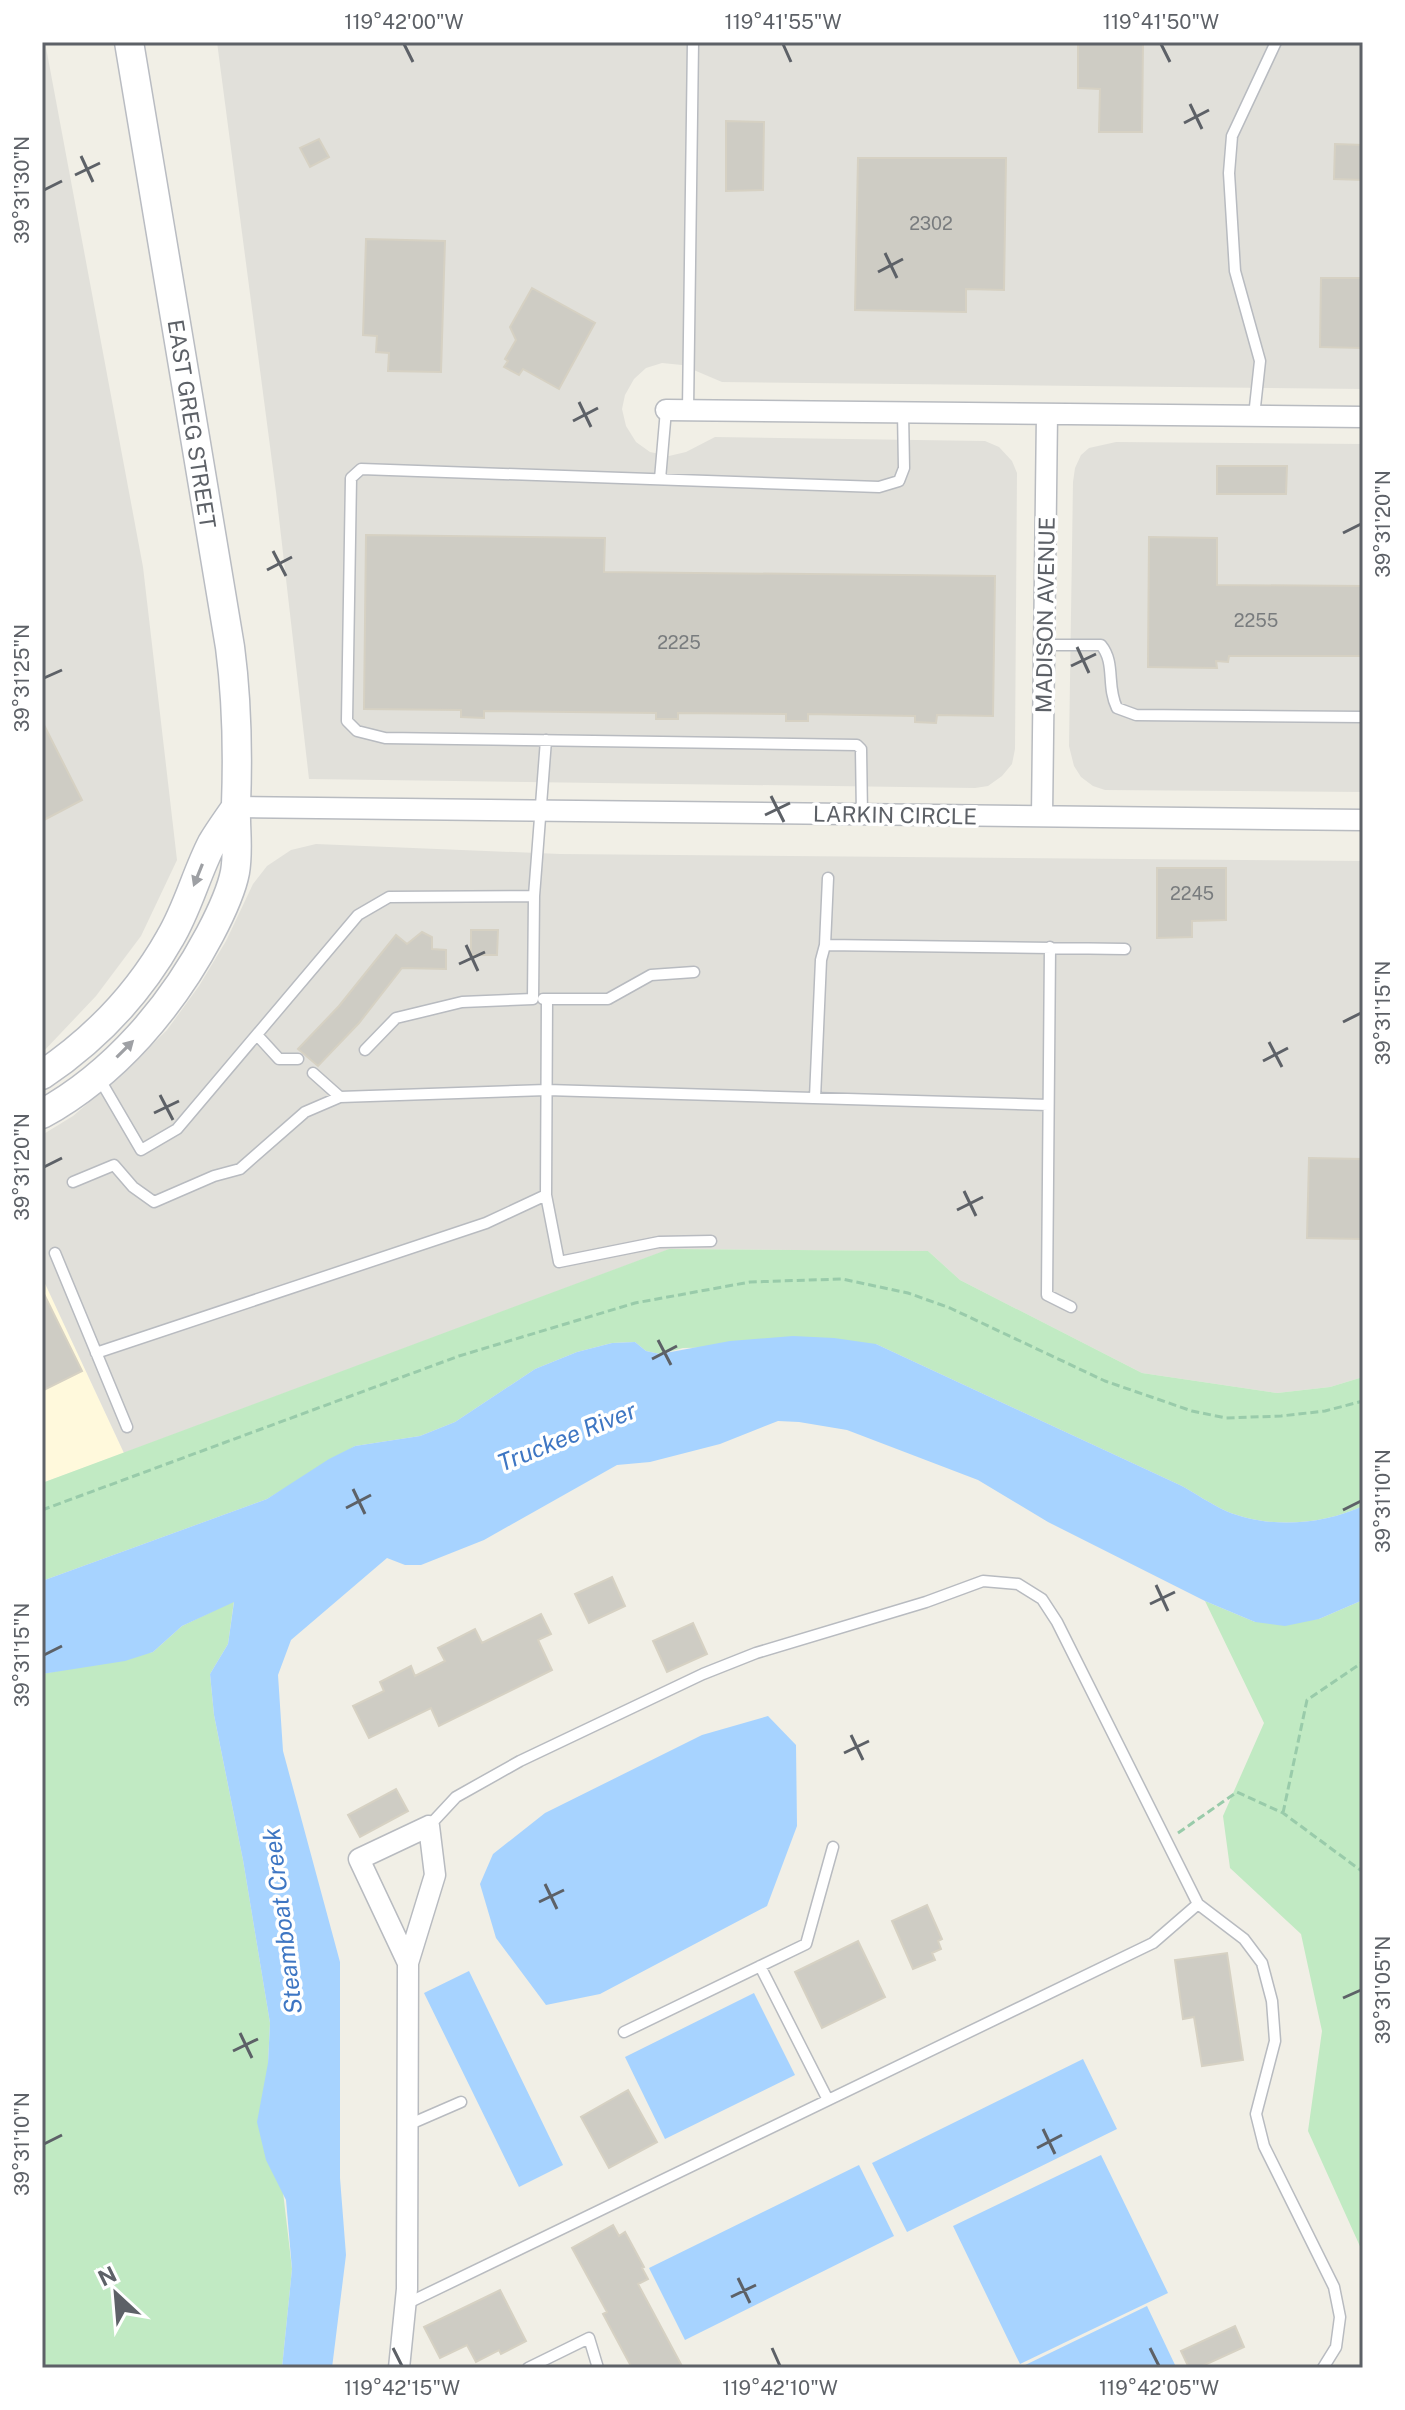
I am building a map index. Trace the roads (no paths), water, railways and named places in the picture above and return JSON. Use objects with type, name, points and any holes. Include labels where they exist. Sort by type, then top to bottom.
[{"type":"main road","name":"EAST GREG STREET","points":[[42,1114],[122,1054],[154,1020],[177,989],[220,914],[235,874],[238,846],[238,736],[230,647],[129,42]]},
{"type":"main road","points":[[42,1075],[64,1061],[98,1030],[130,997],[153,966],[171,937],[213,842],[236,807]]},
{"type":"street","points":[[666,410],[1363,417]]},
{"type":"street","name":"MADISON AVENUE","points":[[1042,816],[1047,414]]},
{"type":"street","name":"LARKIN CIRCLE","points":[[236,807],[1363,820]]},
{"type":"street","points":[[399,2368],[406,2304],[408,1963],[435,1875],[429,1826],[359,1859],[408,1963]]},
{"type":"lane","points":[[688,410],[693,42]]},
{"type":"lane","points":[[1254,416],[1260,361],[1235,271],[1229,173],[1232,136],[1276,42]]},
{"type":"lane","points":[[660,479],[666,410]]},
{"type":"lane","points":[[862,815],[861,749],[857,745],[385,738],[357,731],[347,721],[351,478],[361,469],[879,487],[899,481],[904,468],[903,412]]},
{"type":"lane","points":[[1044,645],[1101,645],[1109,655],[1110,694],[1117,708],[1136,715],[1363,717]]},
{"type":"lane","points":[[533,999],[534,896],[546,740]]},
{"type":"lane","points":[[815,1098],[828,878]]},
{"type":"lane","points":[[97,1075],[141,1150],[177,1129],[358,915],[389,897],[534,896]]},
{"type":"lane","points":[[825,945],[1125,949]]},
{"type":"lane","points":[[1050,947],[1047,1295],[1071,1307]]},
{"type":"lane","points":[[365,1050],[396,1018],[462,1002],[608,999],[651,975],[694,972]]},
{"type":"lane","points":[[547,999],[546,1195],[559,1262],[659,1242],[711,1241]]},
{"type":"lane","points":[[257,1035],[279,1059],[298,1059]]},
{"type":"lane","points":[[313,1073],[340,1097]]},
{"type":"lane","points":[[73,1182],[114,1165],[133,1187],[154,1202],[214,1176],[240,1169],[305,1112],[340,1097],[547,1090],[1048,1105]]},
{"type":"lane","points":[[96,1353],[486,1223],[546,1195]]},
{"type":"lane","points":[[55,1253],[127,1427]]},
{"type":"lane","points":[[429,1826],[456,1797],[520,1761],[703,1674],[756,1653],[926,1602],[983,1581],[1018,1584],[1042,1599],[1057,1622],[1198,1904],[1244,1939],[1262,1963],[1272,2001],[1275,2041],[1256,2114],[1264,2146],[1334,2287],[1340,2317],[1336,2347],[1323,2368]]},
{"type":"lane","points":[[624,2032],[806,1944],[833,1847]]},
{"type":"lane","points":[[406,2304],[1153,1943],[1198,1904]]},
{"type":"lane","points":[[760,1966],[828,2100]]},
{"type":"lane","points":[[408,2125],[461,2102]]},
{"type":"lane","points":[[528,2368],[589,2338],[598,2368]]},
{"type":"water","points":[[793,1336],[876,1344],[1242,1517],[1277,1522],[1313,1521],[1363,1506],[1363,1600],[1319,1619],[1285,1626],[1255,1622],[1205,1601],[1048,1522],[978,1480],[847,1430],[778,1421],[720,1444],[650,1462],[617,1465],[484,1540],[421,1565],[405,1565],[387,1558],[291,1640],[278,1675],[283,1751],[340,1962],[340,2178],[346,2255],[332,2368],[282,2368],[292,2269],[286,2200],[266,2160],[257,2122],[268,2063],[270,2023],[243,1860],[214,1715],[210,1674],[228,1644],[234,1602],[182,1626],[153,1652],[125,1661],[42,1674],[42,1581],[267,1499],[355,1446],[420,1436],[455,1422],[535,1369],[577,1352],[612,1343],[635,1342],[646,1351],[660,1354],[730,1341]]},
{"type":"water","points":[[768,1716],[796,1745],[797,1826],[767,1906],[600,1994],[546,2005],[496,1938],[480,1884],[493,1854],[545,1813],[702,1735]]},
{"type":"water","points":[[469,1971],[563,2165],[519,2187],[424,1993]]},
{"type":"water","points":[[754,1993],[795,2075],[665,2139],[625,2057]]},
{"type":"water","points":[[1083,2059],[1117,2129],[907,2232],[872,2163]]},
{"type":"water","points":[[1101,2155],[1168,2293],[1020,2364],[953,2226]]},
{"type":"water","points":[[859,2165],[894,2236],[685,2340],[649,2268]]},
{"type":"water","points":[[1147,2306],[1176,2367],[1019,2368]]},
{"type":"water label","name":"Truckee River","points":[[567,1437]]},
{"type":"water label","name":"Steamboat Creek","points":[[283,1921]]}]
